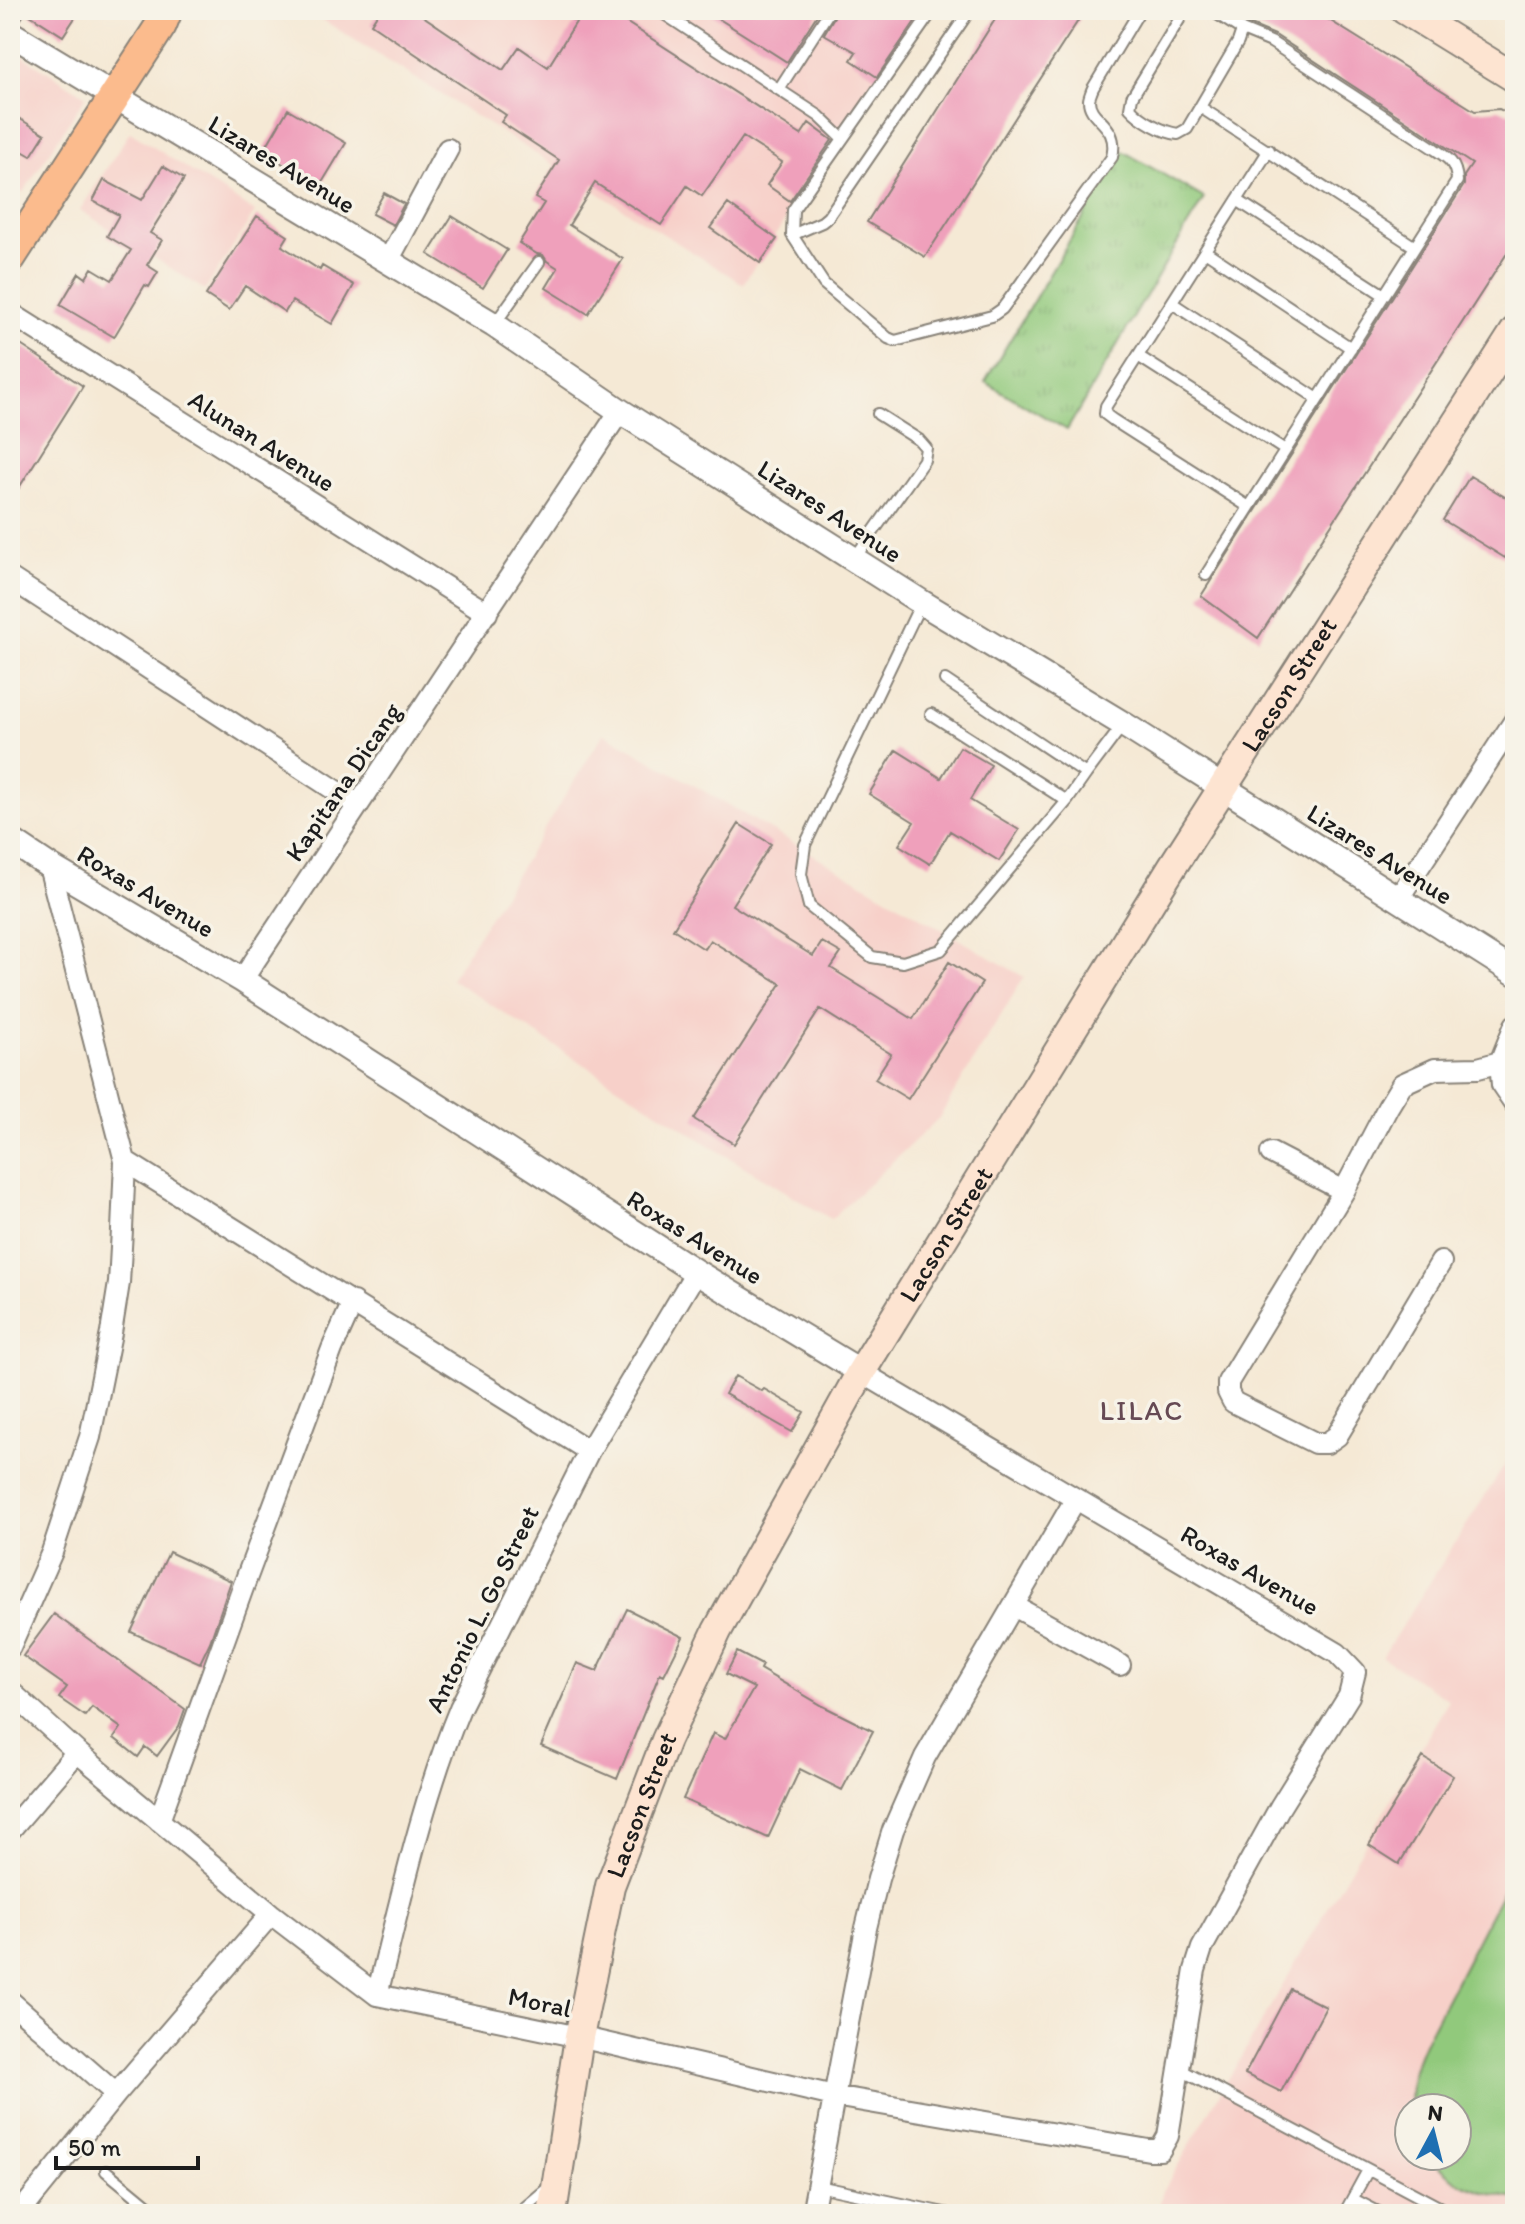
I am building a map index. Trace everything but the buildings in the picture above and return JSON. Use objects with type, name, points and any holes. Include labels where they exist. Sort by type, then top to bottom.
[{"type":"main road","points":[[1405,10],[1515,78]]},
{"type":"main road","points":[[10,258],[116,95],[160,18]]},
{"type":"main road","name":"Lacson Street","points":[[552,2214],[579,2037],[610,1886],[666,1740],[717,1631],[861,1372],[1172,867],[1515,331]]},
{"type":"street","name":"Lizares Avenue","points":[[10,33],[494,325],[620,411],[921,602],[1123,724],[1515,973]]},
{"type":"street","points":[[388,261],[448,149]]},
{"type":"street","name":"Alunan Avenue","points":[[10,313],[487,613]]},
{"type":"street","name":"Kapitana Dicang","points":[[242,980],[620,411]]},
{"type":"street","points":[[10,578],[358,805]]},
{"type":"street","points":[[1398,899],[1515,720]]},
{"type":"street","name":"Roxas Avenue","points":[[10,840],[242,980],[696,1272],[1337,1653],[1355,1672],[1349,1696],[1280,1807],[1202,1948],[1195,1970],[1179,2069]]},
{"type":"street","points":[[10,1647],[52,1552],[90,1437],[119,1283],[125,1161],[49,866]]},
{"type":"street","points":[[1515,1025],[1500,1062],[1502,1085],[1515,1104]]},
{"type":"street","points":[[1441,1262],[1337,1436],[1327,1443],[1315,1443],[1233,1402],[1228,1392],[1228,1382],[1344,1191],[1402,1084],[1435,1069],[1478,1068],[1500,1062]]},
{"type":"street","points":[[1271,1153],[1344,1191]]},
{"type":"street","points":[[125,1161],[589,1451]]},
{"type":"street","name":"Antonio L. Go Street","points":[[377,1995],[427,1798],[443,1748],[477,1673],[589,1451],[696,1272]]},
{"type":"street","points":[[159,1821],[332,1349],[353,1302]]},
{"type":"street","points":[[812,2214],[866,1928],[893,1830],[925,1757],[1075,1500]]},
{"type":"street","points":[[1014,1606],[1120,1665]]},
{"type":"street","name":"Moral","points":[[10,1691],[77,1752],[271,1914],[377,1995],[579,2037],[834,2096],[1160,2150],[1168,2136],[1179,2069]]},
{"type":"street","points":[[10,1830],[77,1752]]},
{"type":"street","points":[[19,2214],[116,2094],[271,1914]]},
{"type":"street","points":[[10,2001],[116,2094]]},
{"type":"lane","points":[[10,24],[20,10]]},
{"type":"lane","points":[[658,10],[819,116],[842,138]]},
{"type":"lane","points":[[779,89],[830,10]]},
{"type":"lane","points":[[933,10],[793,210],[792,235],[830,291],[895,341],[992,316],[1002,309],[1112,157],[1115,146],[1112,134],[1088,100],[1140,10]]},
{"type":"lane","points":[[792,235],[828,217],[970,10]]},
{"type":"lane","points":[[1185,10],[1132,97],[1130,108],[1169,133],[1178,134],[1187,129],[1242,30]]},
{"type":"lane","points":[[1206,575],[1457,181],[1456,169],[1449,159],[1271,42],[1242,30],[1211,10]]},
{"type":"lane","points":[[1200,107],[1415,247]]},
{"type":"lane","points":[[1249,507],[1105,414],[1106,406],[1269,150]]},
{"type":"lane","points":[[1237,200],[1384,295]]},
{"type":"lane","points":[[1205,251],[1351,348]]},
{"type":"lane","points":[[494,325],[539,262]]},
{"type":"lane","points":[[1172,303],[1318,399]]},
{"type":"lane","points":[[1138,356],[1285,450]]},
{"type":"lane","points":[[854,559],[924,460],[926,448],[919,440],[878,414]]},
{"type":"lane","points":[[921,602],[805,845],[801,874],[809,906],[872,957],[903,962],[941,950],[1067,801],[1123,724]]},
{"type":"lane","points":[[945,680],[1086,774]]},
{"type":"lane","points":[[931,714],[1067,801]]},
{"type":"lane","points":[[1179,2069],[1452,2214]]},
{"type":"lane","points":[[1344,2214],[1368,2170]]},
{"type":"lane","points":[[106,2171],[158,2214]]},
{"type":"lane","points":[[517,2214],[557,2180]]},
{"type":"lane","points":[[818,2186],[949,2214]]},
{"type":"lane","points":[[1353,2199],[1382,2214]]},
{"type":"shaded area","points":[[307,10],[924,10],[743,284]]},
{"type":"shaded area","points":[[10,48],[86,96],[23,193],[10,185]]},
{"type":"shaded area","points":[[130,132],[255,212],[205,290],[80,210]]},
{"type":"shaded area","points":[[604,733],[1024,977],[939,1118],[831,1219],[720,1152],[451,979]]},
{"type":"shaded area","points":[[1515,1449],[1515,2214],[1157,2214],[1163,2191],[1449,1700],[1382,1657]]},
{"type":"green space","points":[[1123,151],[1204,198],[1067,430],[985,382]]},
{"type":"green space","points":[[1515,1867],[1515,2198],[1465,2185],[1446,2172],[1473,2172],[1473,2092],[1410,2092],[1424,2043]]},
{"type":"district","name":"LILAC","points":[[1142,1410]]}]
